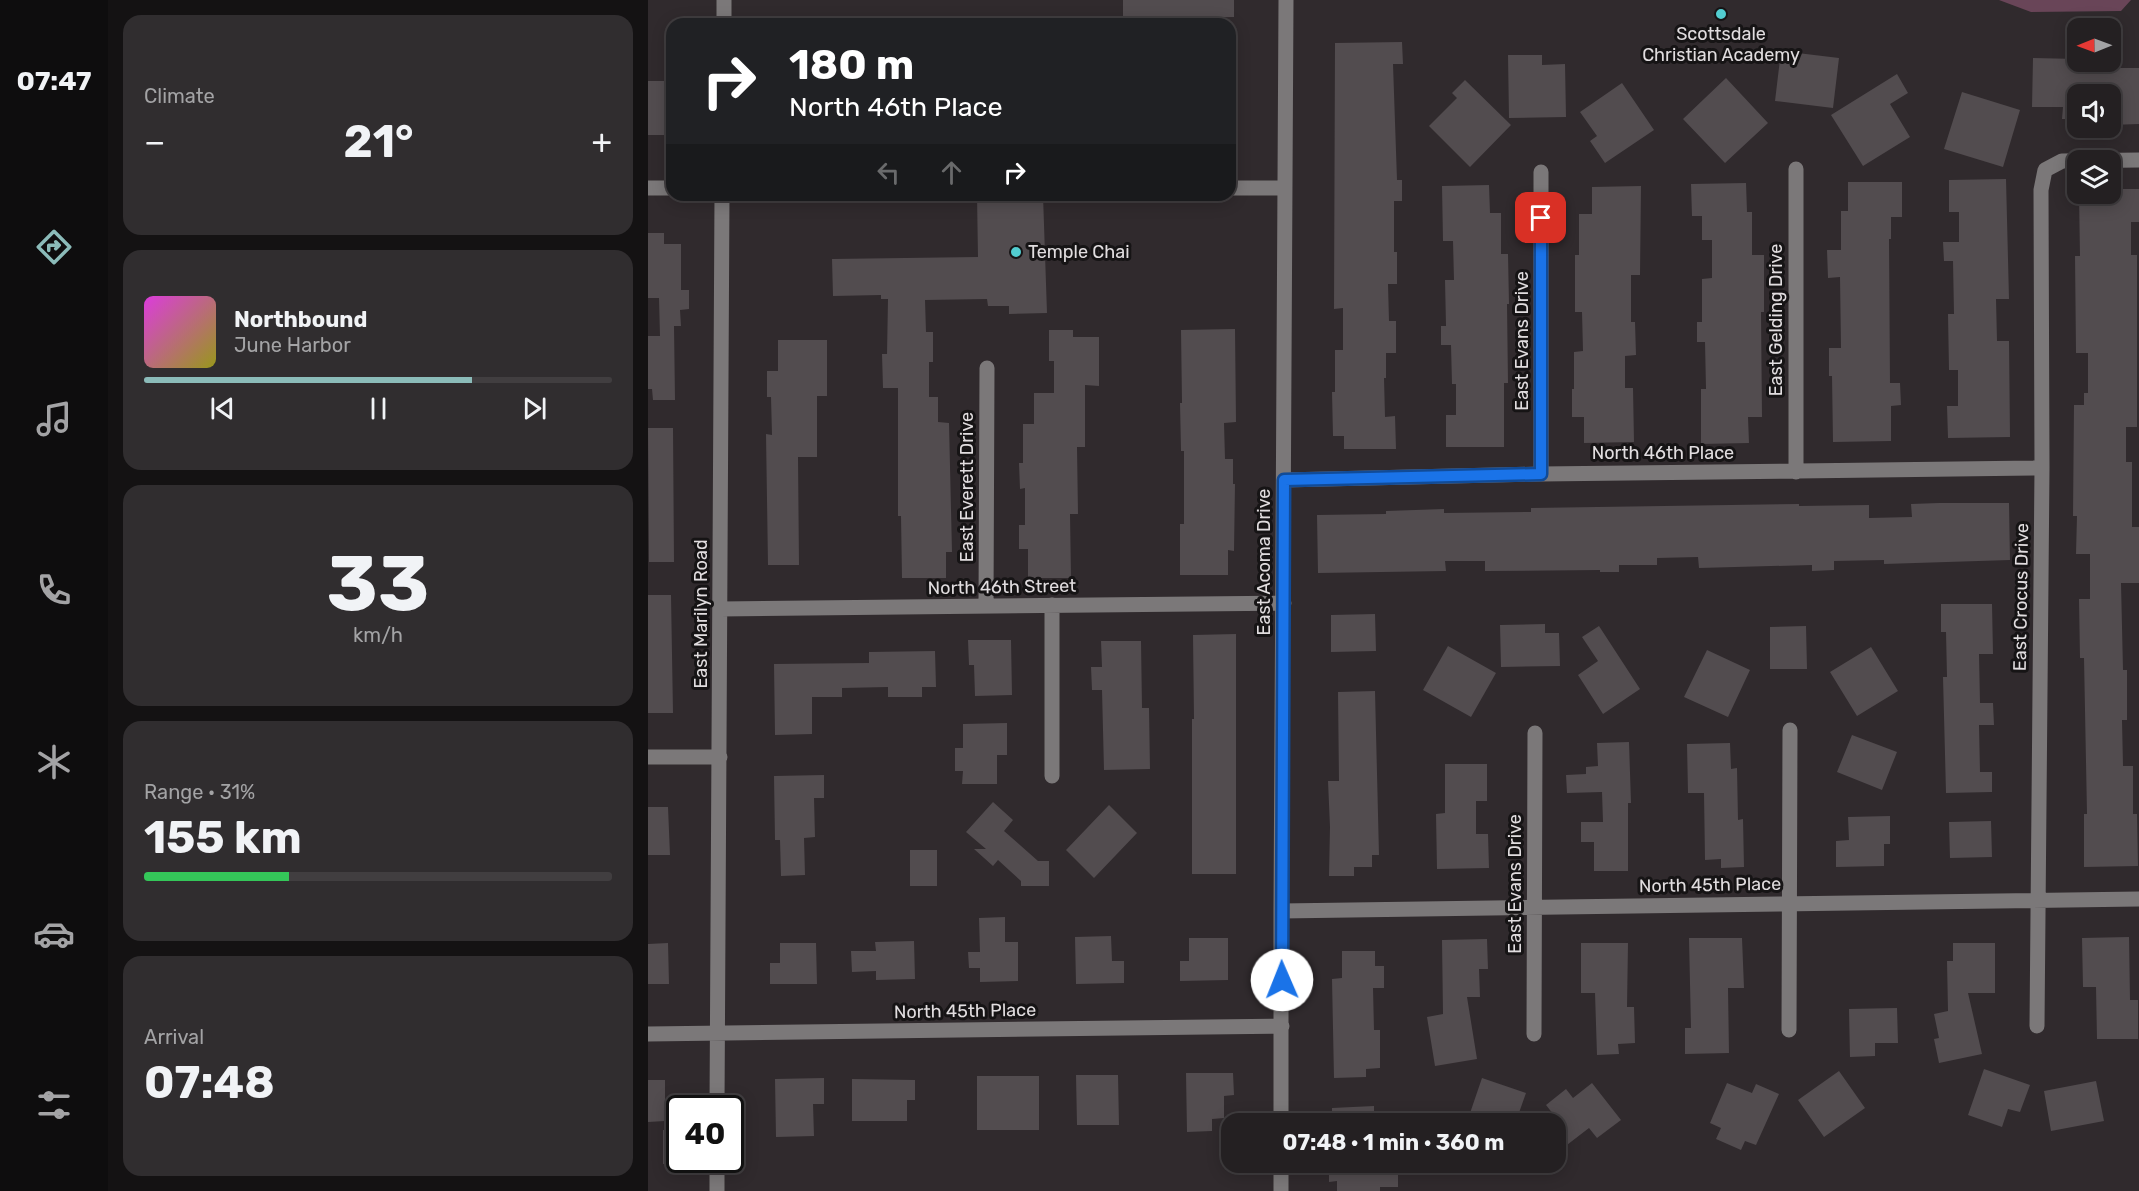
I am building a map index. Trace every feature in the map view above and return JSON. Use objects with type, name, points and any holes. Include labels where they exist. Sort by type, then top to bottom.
[{"type":"street","points":[[724,0],[724,18]]},
{"type":"street","name":"East Acoma Drive","points":[[1281,1113],[1286,0]]},
{"type":"street","name":"East Crocus Drive","points":[[2037,1026],[2042,468],[2041,190],[2045,170],[2062,160],[2139,160]]},
{"type":"street","name":"East Gelding Drive","points":[[1796,169],[1796,472]]},
{"type":"street","name":"East Evans Drive","points":[[1541,474],[1542,172]]},
{"type":"street","points":[[648,188],[666,188]]},
{"type":"street","points":[[1236,188],[1285,188]]},
{"type":"street","name":"East Marilyn Road","points":[[717,1095],[722,201]]},
{"type":"street","name":"East Everett Drive","points":[[986,606],[987,368]]},
{"type":"street","name":"North 46th Place","points":[[1284,480],[1541,474],[2042,468]]},
{"type":"street","name":"North 46th Street","points":[[720,609],[1284,603]]},
{"type":"street","points":[[1052,605],[1052,776]]},
{"type":"street","points":[[1789,1030],[1790,730]]},
{"type":"street","name":"East Evans Drive","points":[[1534,1034],[1535,733]]},
{"type":"street","points":[[648,757],[720,757]]},
{"type":"street","name":"North 45th Place","points":[[1281,911],[2139,899]]},
{"type":"street","name":"North 45th Place","points":[[648,1034],[1282,1026]]},
{"type":"street","points":[[717,1173],[717,1191]]},
{"type":"street","points":[[1281,1173],[1281,1191]]},
{"type":"shaded area","points":[[1999,0],[2131,0],[2121,11],[2031,12]]},
{"type":"building","points":[[1123,0],[1234,0],[1234,17],[1123,18]]},
{"type":"building","points":[[1402,42],[1403,64],[1393,64],[1397,180],[1402,180],[1402,201],[1394,201],[1394,252],[1397,252],[1397,284],[1388,284],[1389,321],[1396,321],[1396,353],[1386,353],[1386,378],[1384,378],[1385,417],[1395,416],[1396,449],[1344,449],[1344,436],[1333,436],[1332,392],[1335,392],[1335,350],[1343,350],[1343,308],[1334,309],[1335,43]]},
{"type":"building","points":[[1781,51],[1839,58],[1833,108],[1775,101]]},
{"type":"building","points":[[1508,55],[1542,55],[1542,65],[1565,64],[1566,117],[1509,118]]},
{"type":"building","points":[[2033,58],[2067,59],[2067,72],[2121,72],[2121,68],[2139,68],[2139,124],[2121,125],[2121,84],[2067,84],[2067,119],[2062,119],[2063,107],[2032,107]]},
{"type":"building","points":[[1897,74],[1908,93],[1890,104],[1910,137],[1863,166],[1831,115]]},
{"type":"building","points":[[1726,78],[1768,123],[1725,163],[1683,119]]},
{"type":"building","points":[[1465,80],[1511,125],[1470,167],[1429,126],[1457,98],[1452,93]]},
{"type":"building","points":[[648,81],[666,81],[666,135],[648,135]]},
{"type":"building","points":[[1622,83],[1654,130],[1605,163],[1590,141],[1597,136],[1580,112]]},
{"type":"building","points":[[1962,92],[2020,110],[2003,167],[1944,149]]},
{"type":"building","points":[[2006,179],[2009,299],[1996,299],[1997,341],[2009,341],[2010,437],[1948,438],[1947,406],[1958,406],[1958,370],[1949,370],[1948,314],[1954,314],[1953,261],[1944,261],[1943,242],[1959,242],[1959,212],[1949,212],[1949,180]]},
{"type":"building","points":[[1848,182],[1902,182],[1902,217],[1891,217],[1891,239],[1889,239],[1890,383],[1900,383],[1901,405],[1891,406],[1891,441],[1833,442],[1832,376],[1829,376],[1829,348],[1841,348],[1840,277],[1828,278],[1827,250],[1841,250],[1841,211],[1848,211]]},
{"type":"building","points":[[1746,183],[1747,212],[1752,212],[1752,255],[1764,255],[1764,312],[1761,312],[1762,417],[1748,417],[1749,443],[1701,444],[1701,389],[1706,389],[1705,342],[1697,342],[1697,322],[1702,322],[1702,279],[1712,278],[1712,240],[1702,240],[1702,216],[1692,216],[1691,184]]},
{"type":"building","points":[[1489,185],[1490,213],[1501,213],[1501,254],[1508,254],[1508,383],[1504,383],[1504,447],[1446,447],[1446,415],[1456,415],[1456,384],[1452,384],[1451,345],[1441,345],[1441,326],[1446,326],[1445,280],[1454,280],[1453,241],[1443,241],[1442,186]]},
{"type":"building","points":[[1641,186],[1640,275],[1631,275],[1631,322],[1635,322],[1636,355],[1625,356],[1625,388],[1633,388],[1634,442],[1584,443],[1584,417],[1572,417],[1574,352],[1583,351],[1582,312],[1575,312],[1575,255],[1579,255],[1579,214],[1592,214],[1592,187]]},
{"type":"building","points":[[2121,189],[2139,189],[2139,222],[2131,222],[2131,255],[2137,255],[2137,427],[2126,427],[2126,462],[2132,462],[2132,527],[2139,527],[2139,583],[2121,583],[2123,670],[2127,670],[2127,720],[2122,720],[2123,766],[2133,766],[2133,814],[2137,814],[2138,866],[2084,867],[2084,814],[2087,814],[2084,658],[2080,658],[2079,599],[2090,599],[2090,554],[2076,554],[2077,516],[2073,516],[2074,405],[2084,405],[2084,393],[2088,393],[2088,353],[2076,353],[2075,256],[2080,256],[2079,204],[2121,204]]},
{"type":"building","points":[[977,201],[1043,201],[1047,313],[1009,314],[1009,306],[988,306],[987,299],[925,300],[926,332],[933,332],[933,362],[929,362],[929,397],[938,397],[938,422],[949,423],[952,552],[946,552],[946,578],[902,578],[901,516],[898,516],[898,388],[883,388],[882,354],[887,354],[888,299],[881,299],[881,295],[833,296],[832,259],[978,257]]},
{"type":"building","points":[[648,233],[664,233],[664,244],[681,244],[681,290],[689,290],[689,309],[680,310],[681,326],[674,326],[675,400],[653,400],[652,389],[648,389],[648,336],[660,336],[659,298],[648,298]]},
{"type":"building","points":[[1235,329],[1236,422],[1224,423],[1225,459],[1233,459],[1233,484],[1235,484],[1234,551],[1228,550],[1228,575],[1180,575],[1180,524],[1184,524],[1184,451],[1181,451],[1180,403],[1182,403],[1181,330]]},
{"type":"building","points":[[1049,330],[1073,330],[1073,337],[1099,337],[1099,386],[1085,385],[1085,447],[1077,447],[1078,514],[1070,514],[1071,578],[1028,578],[1028,549],[1019,549],[1019,525],[1025,525],[1025,488],[1020,489],[1019,463],[1023,463],[1023,424],[1034,424],[1034,393],[1054,393],[1054,361],[1049,361]]},
{"type":"building","points":[[778,340],[827,340],[827,396],[817,396],[817,457],[798,457],[799,565],[768,565],[766,434],[772,435],[771,397],[767,397],[767,371],[778,371]]},
{"type":"building","points":[[648,428],[673,428],[674,562],[649,562]]},
{"type":"building","points":[[2009,503],[2010,560],[1884,564],[1884,560],[1834,561],[1834,570],[1812,571],[1812,565],[1699,568],[1698,557],[1657,558],[1657,565],[1619,565],[1619,572],[1600,572],[1600,570],[1485,571],[1485,561],[1445,561],[1446,571],[1318,573],[1317,515],[1386,514],[1386,511],[1444,509],[1444,513],[1531,512],[1531,508],[1799,504],[1799,506],[1869,505],[1869,518],[1912,517],[1911,504]]},
{"type":"building","points":[[648,595],[671,595],[673,713],[648,713]]},
{"type":"building","points":[[1941,604],[1992,604],[1993,654],[1979,654],[1980,703],[1993,703],[1994,725],[1979,725],[1980,772],[1992,772],[1992,792],[1946,793],[1943,677],[1947,677],[1946,632],[1941,632]]},
{"type":"building","points":[[1375,614],[1376,651],[1331,652],[1331,615]]},
{"type":"building","points":[[1545,624],[1545,633],[1559,633],[1560,666],[1501,667],[1500,625]]},
{"type":"building","points":[[1599,626],[1640,689],[1603,714],[1578,675],[1598,661],[1582,637]]},
{"type":"building","points":[[1806,626],[1807,669],[1770,669],[1770,627]]},
{"type":"building","points":[[1236,634],[1236,874],[1192,874],[1193,635]]},
{"type":"building","points":[[968,640],[1011,640],[1012,695],[975,696],[974,665],[969,665]]},
{"type":"building","points":[[1101,641],[1141,641],[1142,708],[1149,708],[1150,769],[1104,770],[1102,690],[1092,690],[1091,667],[1102,667]]},
{"type":"building","points":[[1448,646],[1496,673],[1471,717],[1423,690]]},
{"type":"building","points":[[1871,647],[1898,691],[1857,716],[1830,672]]},
{"type":"building","points":[[1707,650],[1750,670],[1728,717],[1684,697]]},
{"type":"building","points":[[935,651],[936,687],[922,687],[922,697],[888,697],[888,687],[842,688],[842,697],[812,697],[812,734],[775,735],[774,664],[869,663],[869,652]]},
{"type":"building","points":[[1375,691],[1379,855],[1372,855],[1372,867],[1354,867],[1354,876],[1329,876],[1328,781],[1339,781],[1338,692]]},
{"type":"building","points":[[1007,723],[1007,755],[997,755],[997,784],[962,784],[963,771],[955,771],[955,748],[963,748],[963,724]]},
{"type":"building","points":[[1852,735],[1897,752],[1882,790],[1837,772]]},
{"type":"building","points":[[1629,742],[1631,803],[1628,803],[1628,871],[1594,871],[1594,842],[1581,842],[1581,822],[1603,822],[1602,792],[1567,793],[1566,775],[1586,774],[1586,767],[1598,766],[1597,743]]},
{"type":"building","points":[[1730,743],[1731,769],[1737,768],[1738,820],[1743,819],[1744,867],[1721,868],[1721,859],[1705,860],[1704,793],[1688,793],[1687,744]]},
{"type":"building","points":[[1445,764],[1487,764],[1487,801],[1476,801],[1476,834],[1488,834],[1489,868],[1437,869],[1436,814],[1445,813]]},
{"type":"building","points":[[824,775],[824,798],[814,798],[815,837],[804,838],[805,875],[781,876],[780,840],[775,840],[774,776]]},
{"type":"building","points":[[993,802],[1013,820],[1004,831],[1038,861],[1049,861],[1049,886],[1021,886],[1021,881],[998,860],[993,866],[974,849],[986,849],[966,832]]},
{"type":"building","points":[[1109,805],[1137,833],[1094,878],[1066,850]]},
{"type":"building","points":[[648,807],[668,807],[670,855],[648,855]]},
{"type":"building","points":[[1890,816],[1890,844],[1884,844],[1884,866],[1836,867],[1836,841],[1849,840],[1848,817]]},
{"type":"building","points":[[1991,821],[1992,857],[1950,858],[1949,822]]},
{"type":"building","points":[[910,850],[937,850],[937,886],[910,886]]},
{"type":"building","points":[[1005,917],[1005,942],[1018,942],[1018,981],[980,982],[980,968],[969,968],[968,952],[980,952],[979,918]]},
{"type":"building","points":[[1111,936],[1112,961],[1124,961],[1124,983],[1076,984],[1075,937]]},
{"type":"building","points":[[2129,937],[2130,1000],[2138,1000],[2138,1039],[2097,1039],[2096,987],[2083,987],[2082,938]]},
{"type":"building","points":[[1189,938],[1228,938],[1228,980],[1180,981],[1180,961],[1189,961]]},
{"type":"building","points":[[1689,938],[1742,938],[1744,988],[1728,988],[1729,1053],[1685,1054],[1685,1028],[1691,1028]]},
{"type":"building","points":[[1487,939],[1488,969],[1479,969],[1480,997],[1467,997],[1477,1059],[1435,1066],[1427,1017],[1443,1014],[1442,940]]},
{"type":"building","points":[[914,941],[915,979],[876,980],[876,971],[852,972],[851,951],[876,951],[875,942]]},
{"type":"building","points":[[668,943],[669,984],[648,984],[648,944]]},
{"type":"building","points":[[780,943],[816,943],[817,984],[770,984],[770,963],[780,963]]},
{"type":"building","points":[[1581,943],[1628,943],[1627,1007],[1634,1007],[1635,1043],[1618,1044],[1619,1054],[1597,1055],[1595,993],[1581,993]]},
{"type":"building","points":[[1953,943],[1995,943],[1995,993],[1968,993],[1982,1054],[1939,1063],[1934,1039],[1939,1038],[1934,1014],[1948,1011],[1947,961],[1953,961]]},
{"type":"building","points":[[1342,951],[1375,951],[1375,966],[1384,966],[1384,988],[1373,988],[1374,1030],[1380,1030],[1380,1068],[1366,1069],[1366,1077],[1334,1078],[1332,979],[1342,978]]},
{"type":"building","points":[[1897,1008],[1898,1043],[1875,1043],[1875,1056],[1850,1057],[1849,1009]]},
{"type":"building","points":[[1984,1069],[2030,1085],[2020,1112],[2008,1109],[2002,1127],[1968,1115]]},
{"type":"building","points":[[1839,1071],[1865,1108],[1824,1137],[1798,1100]]},
{"type":"building","points":[[1186,1073],[1233,1073],[1234,1095],[1224,1096],[1224,1113],[1221,1113],[1221,1118],[1212,1119],[1212,1131],[1187,1132]]},
{"type":"building","points":[[1076,1075],[1118,1075],[1119,1125],[1077,1125]]},
{"type":"building","points":[[977,1076],[1039,1076],[1039,1130],[977,1130]]},
{"type":"building","points":[[824,1078],[824,1104],[813,1104],[814,1136],[776,1137],[775,1079]]},
{"type":"building","points":[[1482,1078],[1526,1093],[1519,1113],[1470,1113]]},
{"type":"building","points":[[852,1079],[915,1080],[915,1100],[907,1100],[907,1121],[852,1121]]},
{"type":"building","points":[[648,1080],[665,1080],[665,1121],[648,1122]]},
{"type":"building","points":[[2096,1081],[2104,1121],[2051,1131],[2044,1091]]},
{"type":"building","points":[[1592,1083],[1621,1120],[1597,1138],[1589,1128],[1566,1146],[1566,1113],[1552,1113],[1546,1105],[1566,1089],[1573,1098]]},
{"type":"building","points":[[1727,1083],[1752,1093],[1756,1084],[1779,1094],[1756,1145],[1745,1141],[1741,1150],[1716,1139],[1721,1128],[1710,1123]]},
{"type":"building","points":[[1374,1106],[1374,1113],[1332,1113],[1332,1108]]},
{"type":"building","points":[[663,1130],[666,1130],[666,1164],[663,1164]]},
{"type":"building","points":[[1329,1173],[1398,1173],[1398,1187],[1380,1187],[1380,1191],[1337,1191],[1337,1181],[1329,1182]]},
{"type":"place","name":"Scottsdale Christian Academy","points":[[1721,14]]},
{"type":"place","name":"Temple Chai","points":[[1016,252]]},
{"type":"route","points":[[1282,980],[1284,480],[1541,474],[1541,218]]}]
